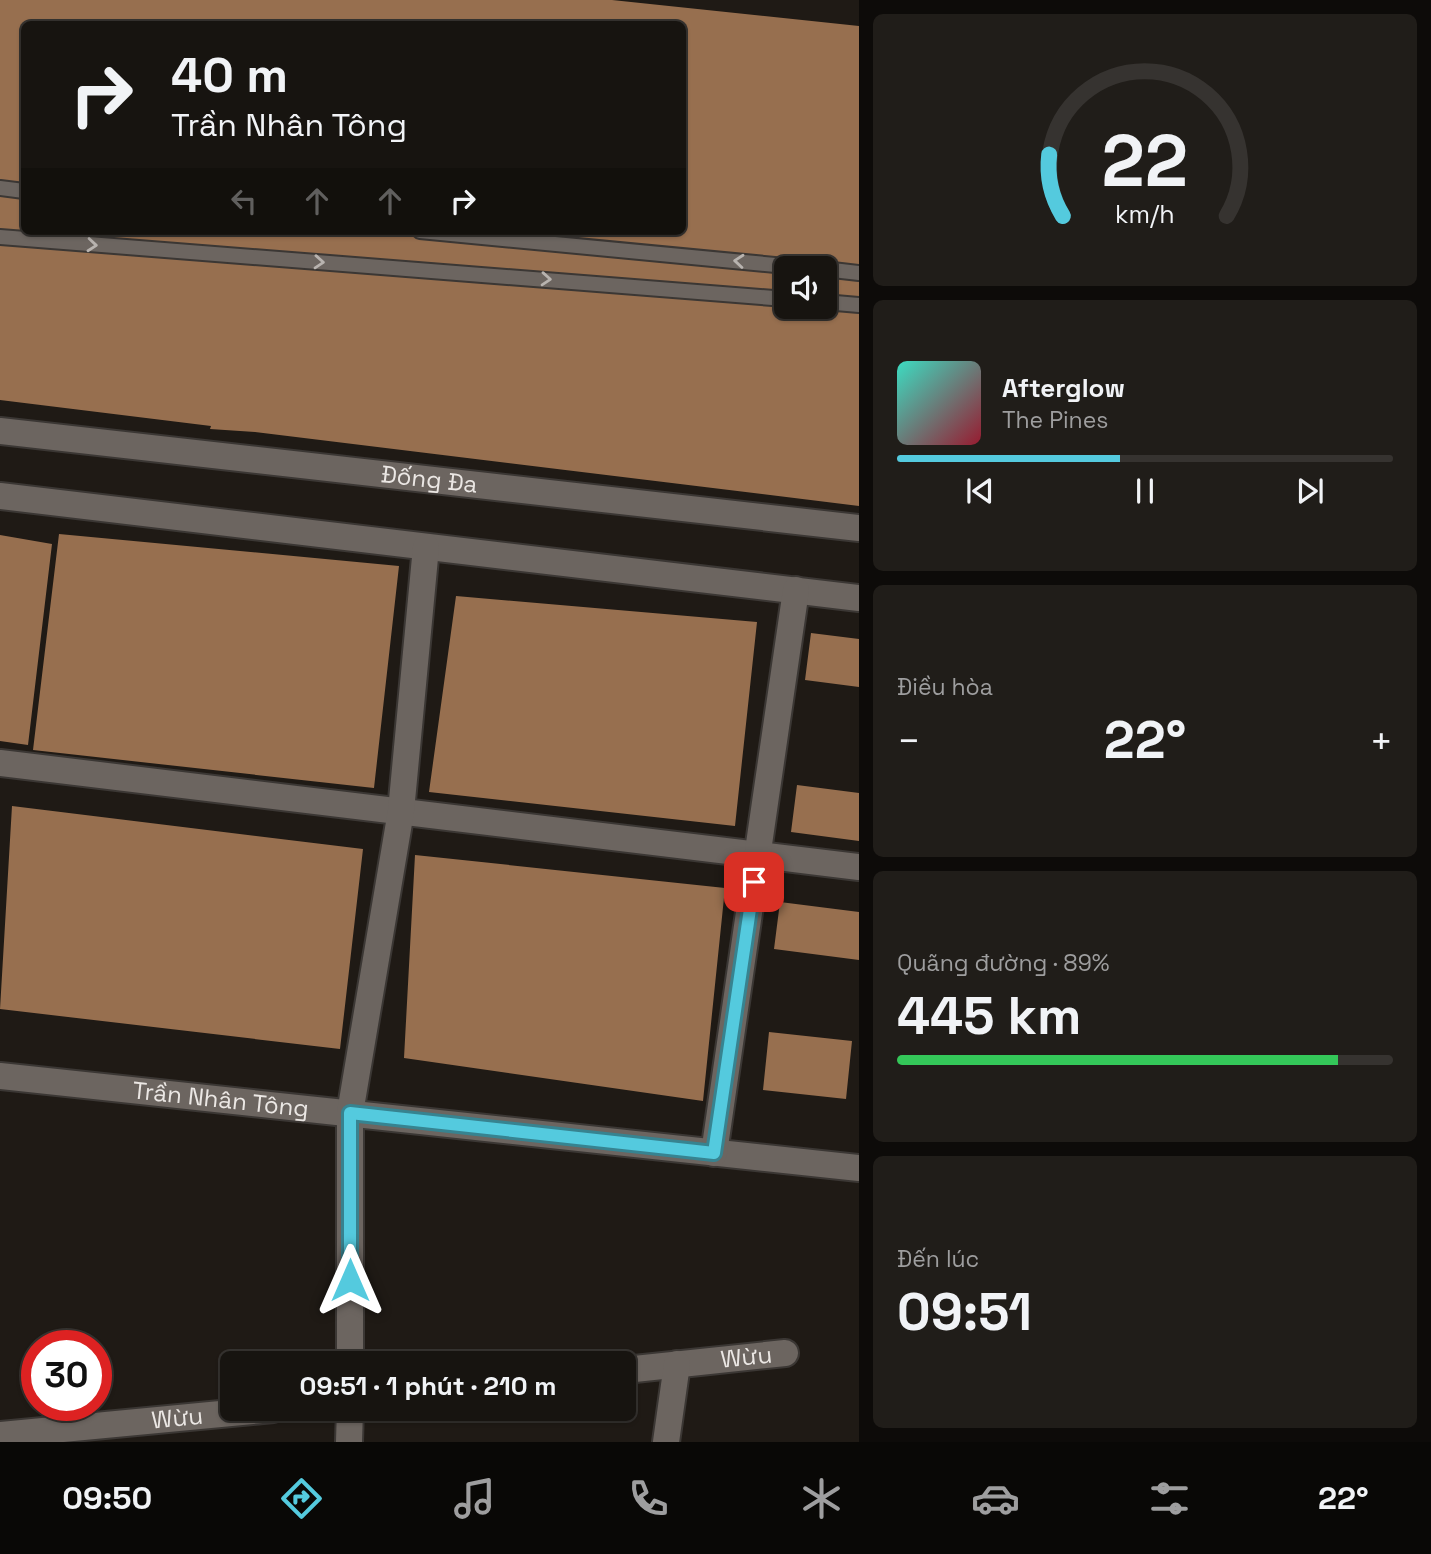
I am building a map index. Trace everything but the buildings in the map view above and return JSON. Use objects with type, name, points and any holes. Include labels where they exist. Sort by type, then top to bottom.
[{"type":"street","name":"Đống Đa","points":[[0,431],[859,528]]},
{"type":"street","points":[[0,496],[859,598]]},
{"type":"street","points":[[350,1351],[350,1113],[401,811],[426,547]]},
{"type":"street","points":[[714,1153],[796,590]]},
{"type":"street","points":[[0,762],[859,867]]},
{"type":"street","name":"Trần Nhân Tông","points":[[0,1076],[859,1168]]},
{"type":"street","name":"Wừu","points":[[636,1369],[785,1353]]},
{"type":"street","points":[[666,1442],[677,1364]]},
{"type":"street","name":"Wừu","points":[[0,1435],[220,1414]]},
{"type":"street","points":[[349,1442],[350,1421]]},
{"type":"lane","points":[[0,188],[21,191]]},
{"type":"lane","points":[[462,235],[774,265]]},
{"type":"lane","points":[[0,237],[774,298]]},
{"type":"lane","points":[[837,270],[859,273]]},
{"type":"lane","points":[[837,303],[859,305]]},
{"type":"route","points":[[350,1280],[350,1113],[714,1153],[754,882]]}]
